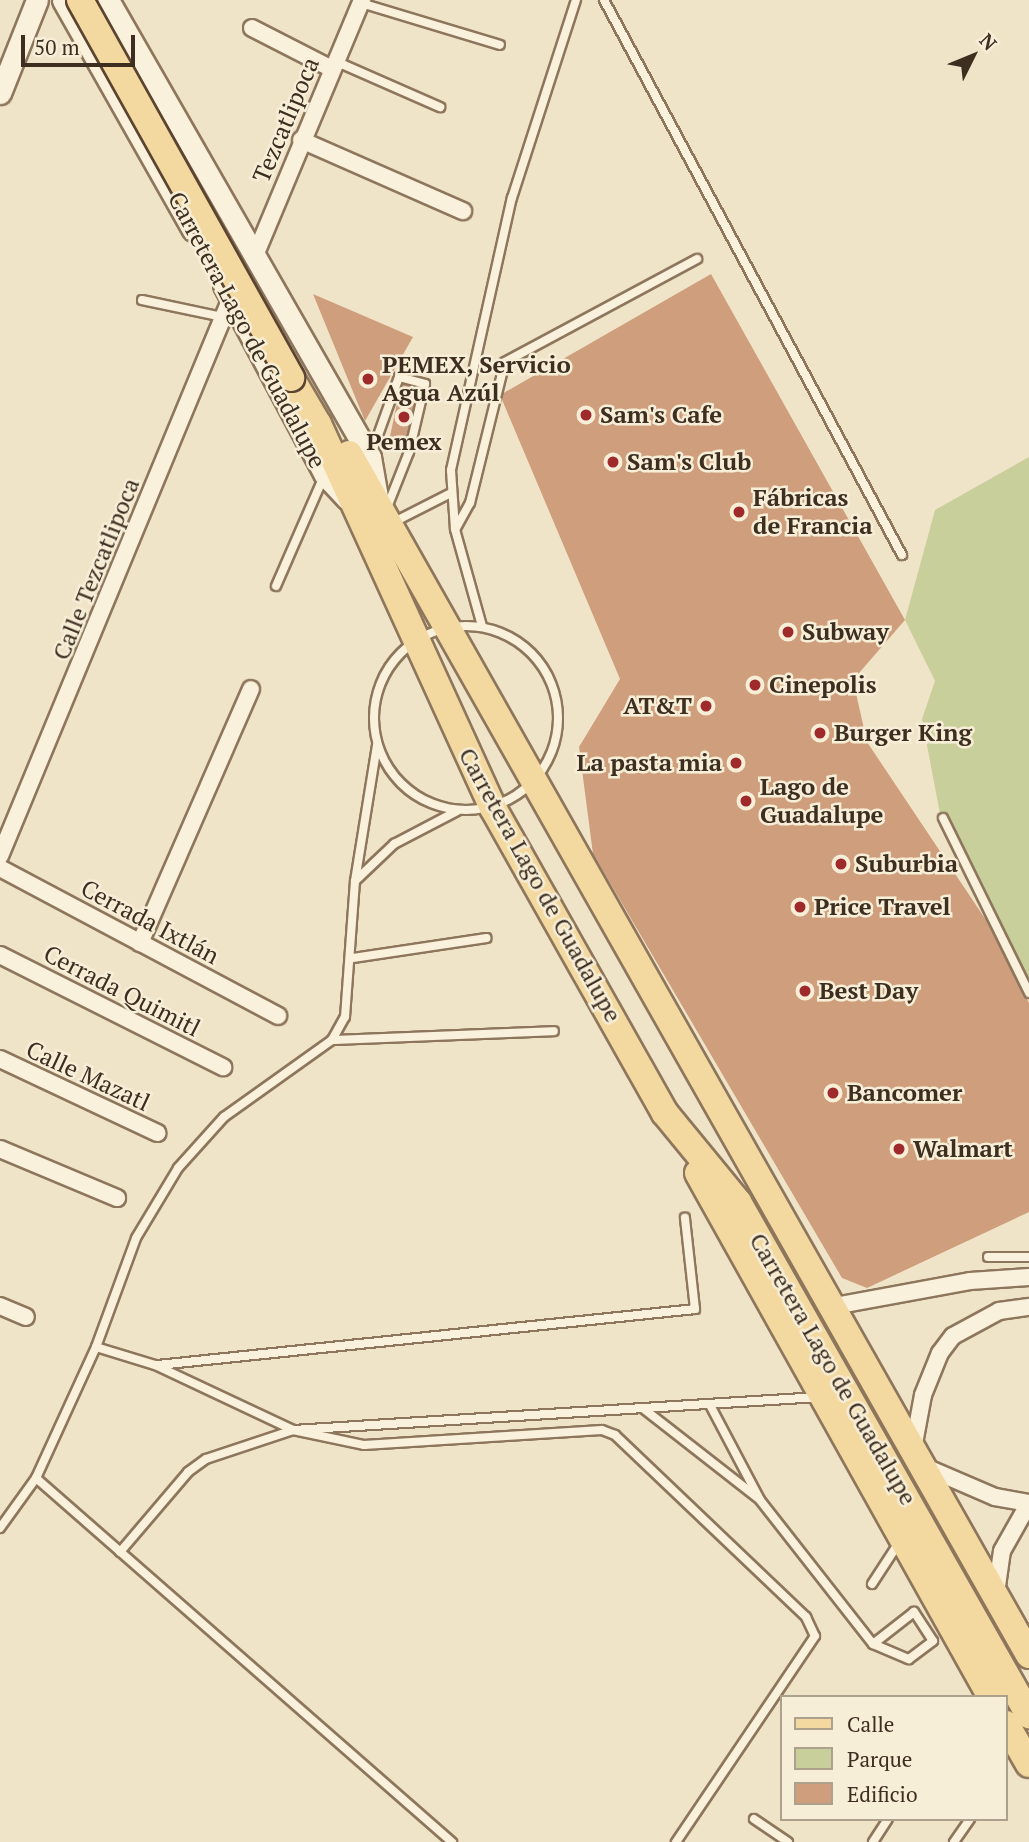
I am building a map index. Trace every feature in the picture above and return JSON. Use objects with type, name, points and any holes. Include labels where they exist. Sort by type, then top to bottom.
[{"type":"main road","points":[[80,0],[378,513]]},
{"type":"main road","points":[[94,0],[297,375]]},
{"type":"main road","name":"Carretera Lago de Guadalupe","points":[[378,513],[449,626],[829,1307],[1027,1649]]},
{"type":"main road","name":"Carretera Lago de Guadalupe","points":[[378,513],[415,640],[493,808],[665,1113],[738,1202],[1029,1715]]},
{"type":"main road","points":[[665,1113],[989,1695]]},
{"type":"main road","points":[[1008,1727],[1029,1764]]},
{"type":"street","points":[[0,90],[37,0]]},
{"type":"street","name":"Carretera Lago de Guadalupe","points":[[63,0],[117,94],[228,307],[325,475],[378,513]]},
{"type":"street","name":"Carretera Lago de Guadalupe","points":[[108,0],[370,457],[378,513]]},
{"type":"street","name":"Tezcatlipoca","points":[[254,258],[301,140],[362,2]]},
{"type":"street","points":[[253,28],[334,65]]},
{"type":"street","points":[[117,94],[125,71],[136,66],[150,72]]},
{"type":"street","points":[[301,140],[464,211]]},
{"type":"street","name":"Calle Tezcatlipoca","points":[[0,856],[228,307]]},
{"type":"street","points":[[140,943],[251,689]]},
{"type":"street","name":"Cerrada Ixtlán","points":[[0,868],[278,1016]]},
{"type":"street","name":"Cerrada Quimitl","points":[[0,955],[223,1067]]},
{"type":"street","name":"Calle Mazatl","points":[[0,1059],[157,1133]]},
{"type":"street","points":[[0,1149],[117,1198]]},
{"type":"street","points":[[829,1307],[970,1281],[1029,1277]]},
{"type":"street","points":[[0,1306],[26,1317]]},
{"type":"street","points":[[996,1599],[1002,1550],[1029,1503],[995,1497],[916,1458],[923,1395],[940,1353],[953,1336],[999,1311],[1029,1307]]},
{"type":"lane","points":[[482,626],[455,528],[450,494],[512,198],[576,0]]},
{"type":"lane","points":[[604,0],[902,555]]},
{"type":"lane","points":[[362,2],[500,45]]},
{"type":"lane","points":[[334,65],[440,107]]},
{"type":"lane","points":[[455,528],[470,503],[505,362],[697,259]]},
{"type":"lane","points":[[142,300],[228,307]]},
{"type":"lane","points":[[370,457],[399,377],[425,384],[409,453],[378,513]]},
{"type":"lane","points":[[276,586],[325,475]]},
{"type":"lane","points":[[378,513],[450,494]]},
{"type":"lane","points":[[0,1528],[36,1478],[96,1347],[136,1238],[178,1168],[223,1117],[332,1040],[345,1017],[353,958],[355,881],[376,745],[373,709],[384,674],[415,640],[449,626],[482,626],[522,645],[539,660],[555,689],[560,722],[553,754],[535,782],[493,808],[457,811],[394,844],[355,881]]},
{"type":"lane","points":[[376,745],[394,777],[413,793],[457,811]]},
{"type":"lane","points":[[943,818],[1029,993]]},
{"type":"lane","points":[[353,958],[487,937]]},
{"type":"lane","points":[[332,1040],[554,1031]]},
{"type":"lane","points":[[155,1365],[695,1309],[685,1218]]},
{"type":"lane","points":[[988,1257],[1029,1257]]},
{"type":"lane","points":[[96,1347],[155,1365],[293,1430],[364,1446],[397,1446],[602,1430],[615,1435],[806,1617],[815,1636],[813,1646],[676,1842]]},
{"type":"lane","points":[[120,1552],[188,1472],[206,1459],[293,1430],[823,1397]]},
{"type":"lane","points":[[710,1405],[760,1500],[873,1644],[909,1659],[933,1641],[914,1612],[873,1644]]},
{"type":"lane","points":[[644,1409],[760,1500]]},
{"type":"lane","points":[[36,1478],[452,1842]]},
{"type":"lane","points":[[872,1584],[902,1539]]},
{"type":"lane","points":[[754,1819],[788,1842]]},
{"type":"lane","points":[[873,1842],[887,1821]]},
{"type":"lane","points":[[954,1842],[967,1823]]},
{"type":"green space","points":[[1029,457],[1029,990],[941,819],[922,719],[935,681],[905,620],[935,510]]},
{"type":"building","name":"Lago de Guadalupe","points":[[711,274],[905,620],[853,680],[867,742],[990,926],[1029,1003],[1029,1212],[867,1288],[842,1278],[593,854],[579,747],[620,679],[500,395]]},
{"type":"building","name":"PEMEX, Servicio Agua Azúl","points":[[313,294],[413,337],[365,421]]},
{"type":"building","name":"Pemex","points":[[402,379],[420,388],[405,454],[388,446]]},
{"type":"place","name":"PEMEX, Servicio Agua Azúl","points":[[368,379]]},
{"type":"place","name":"Sam's Cafe","points":[[586,415]]},
{"type":"place","name":"Pemex","points":[[404,417]]},
{"type":"place","name":"Sam's Club","points":[[613,462]]},
{"type":"place","name":"Fábricas de Francia","points":[[739,512]]},
{"type":"place","name":"Subway","points":[[788,632]]},
{"type":"place","name":"Cinepolis","points":[[755,685]]},
{"type":"place","name":"AT&T","points":[[706,706]]},
{"type":"place","name":"Burger King","points":[[820,733]]},
{"type":"place","name":"La pasta mia","points":[[736,763]]},
{"type":"place","name":"Lago de Guadalupe","points":[[746,801]]},
{"type":"place","name":"Suburbia","points":[[841,864]]},
{"type":"place","name":"Price Travel","points":[[800,907]]},
{"type":"place","name":"Best Day","points":[[805,991]]},
{"type":"place","name":"Bancomer","points":[[833,1093]]},
{"type":"place","name":"Walmart","points":[[899,1149]]}]
